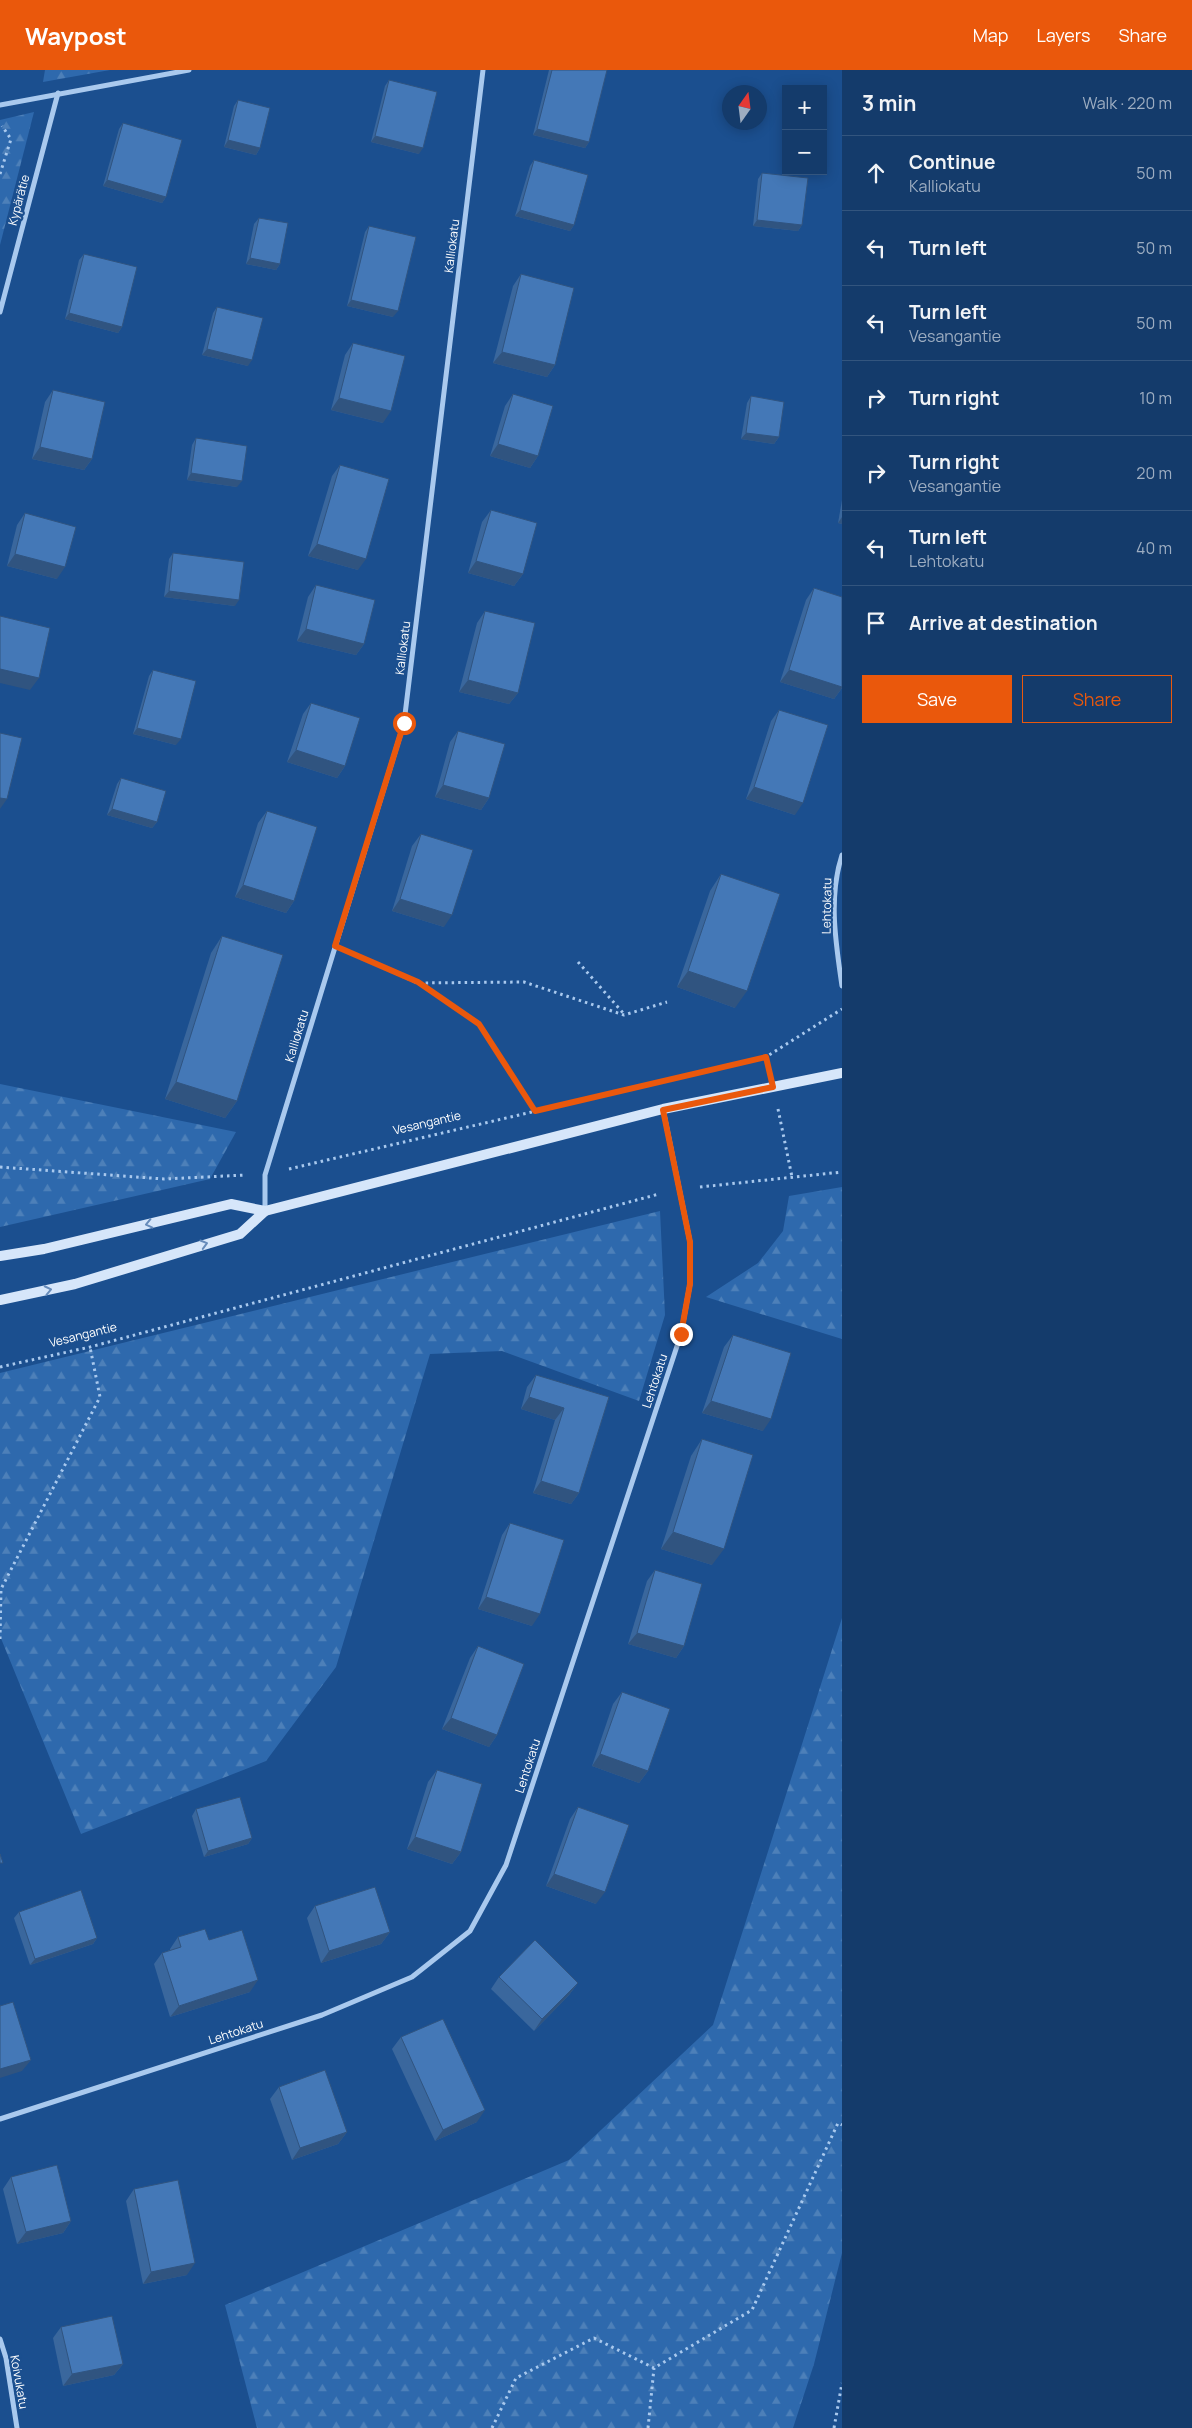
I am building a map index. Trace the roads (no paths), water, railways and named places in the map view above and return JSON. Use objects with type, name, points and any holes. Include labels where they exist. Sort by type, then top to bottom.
[{"type":"main road","points":[[0,1256],[44,1249],[231,1204],[265,1211],[663,1110],[842,1074]]},
{"type":"main road","points":[[0,1300],[75,1284],[240,1234],[265,1211]]},
{"type":"street","points":[[0,105],[189,70]]},
{"type":"street","name":"Kalliokatu","points":[[265,1211],[265,1174],[404,723],[483,70]]},
{"type":"street","name":"Kypärätie","points":[[0,312],[58,93]]},
{"type":"street","name":"Lehtokatu","points":[[842,855],[838,869],[834,927],[842,986]]},
{"type":"street","name":"Lehtokatu","points":[[0,2119],[322,2015],[412,1977],[470,1931],[506,1865],[681,1334],[690,1284],[690,1242],[663,1110]]},
{"type":"street","name":"Koivukatu","points":[[0,2339],[6,2358],[17,2428]]}]
